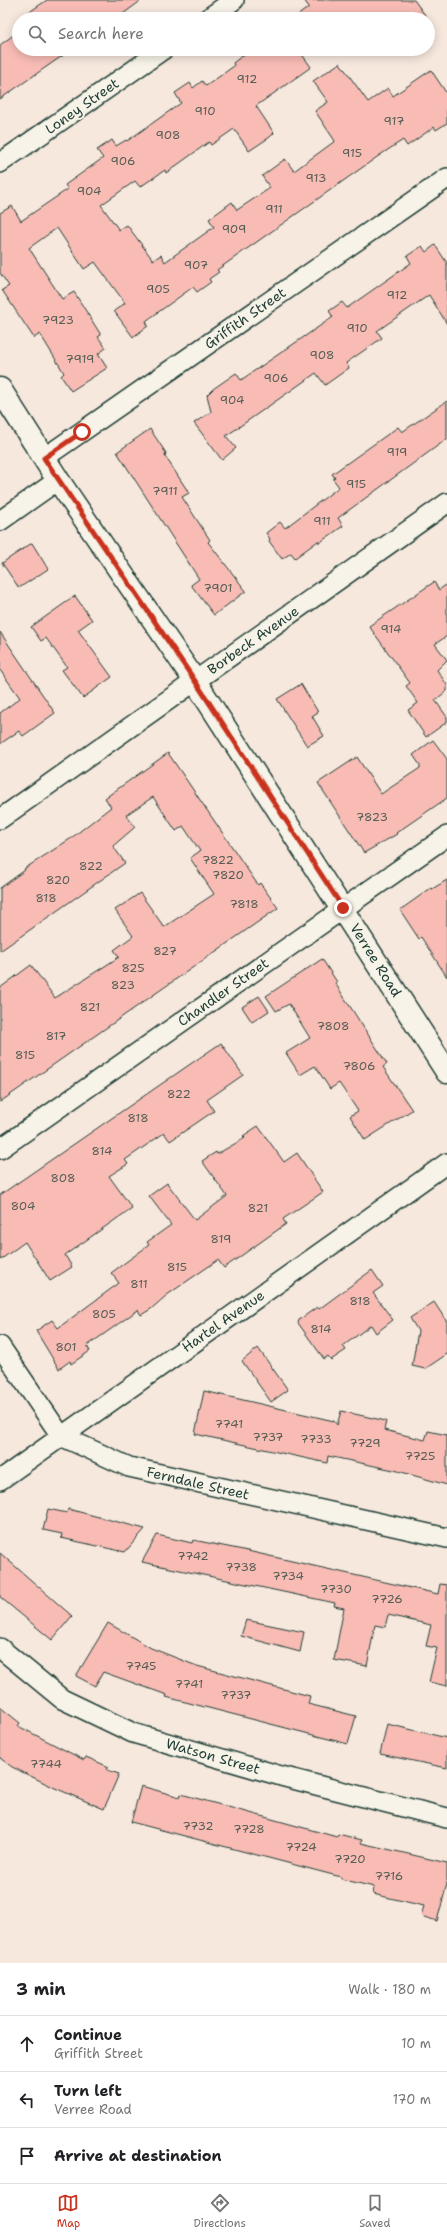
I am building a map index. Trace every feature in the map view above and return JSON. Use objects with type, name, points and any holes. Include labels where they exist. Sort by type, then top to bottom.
[{"type":"main road","name":"Verree Road","points":[[0,389],[58,480],[195,681],[343,908],[447,1072]]},
{"type":"street","points":[[217,12],[234,0]]},
{"type":"street","name":"Loney Street","points":[[0,163],[154,56]]},
{"type":"street","name":"Griffith Street","points":[[44,458],[447,178]]},
{"type":"street","points":[[0,521],[58,480]]},
{"type":"street","name":"Borbeck Avenue","points":[[0,819],[447,503]]},
{"type":"street","name":"Chandler Street","points":[[0,1149],[447,836]]},
{"type":"street","name":"Hartel Avenue","points":[[0,1480],[447,1163]]},
{"type":"street","points":[[0,1346],[61,1436]]},
{"type":"street","name":"Ferndale Street","points":[[61,1436],[129,1467],[447,1538]]},
{"type":"street","name":"Watson Street","points":[[0,1648],[62,1699],[133,1733],[280,1776],[447,1818]]},
{"type":"building","points":[[47,0],[142,0],[126,12],[29,12]]},
{"type":"building","points":[[304,0],[414,0],[423,12],[302,12],[309,7]]},
{"type":"building","points":[[12,36],[12,56],[62,56],[0,99],[0,45]]},
{"type":"building","points":[[242,56],[303,56],[311,67],[256,106],[274,133],[249,151],[234,129],[211,145],[209,142],[166,173],[165,170],[140,187],[135,181],[101,205],[119,230],[127,225],[153,260],[161,255],[165,262],[214,227],[209,219],[232,202],[237,210],[270,188],[262,176],[285,159],[294,171],[335,141],[315,111],[328,102],[313,81],[340,63],[368,102],[388,88],[393,96],[431,70],[447,94],[447,123],[436,130],[434,127],[407,146],[403,140],[380,155],[217,270],[219,272],[209,279],[211,282],[197,292],[193,287],[146,321],[148,326],[133,337],[114,311],[125,303],[95,262],[84,269],[57,228],[29,248],[62,299],[74,292],[101,335],[98,337],[106,348],[98,354],[107,368],[71,391],[61,376],[64,373],[40,334],[34,338],[2,290],[9,286],[0,273],[0,213],[12,206],[21,221],[68,189],[65,185],[103,158],[97,150],[112,140],[116,146],[126,140],[127,141],[181,103],[175,93],[190,83],[193,88],[202,81],[206,86],[234,66],[233,63]]},
{"type":"building","points":[[435,245],[447,263],[447,324],[429,295],[377,331],[382,338],[346,363],[349,368],[325,385],[316,373],[226,436],[236,448],[222,460],[194,423],[211,412],[207,395],[236,373],[241,380],[333,317],[329,311],[342,302],[347,308],[411,263],[407,256],[422,246],[426,252]]},
{"type":"building","points":[[447,401],[447,439],[338,518],[343,526],[319,543],[318,541],[295,558],[291,553],[282,559],[269,541],[270,539],[266,533],[280,522],[285,528],[339,487],[333,479],[335,478],[332,474],[398,427],[402,432]]},
{"type":"building","points":[[150,429],[166,453],[165,456],[189,493],[182,497],[210,540],[208,542],[246,591],[214,615],[191,585],[199,579],[117,452]]},
{"type":"building","points":[[32,543],[48,569],[19,588],[2,563]]},
{"type":"building","points":[[434,582],[439,590],[447,584],[447,636],[435,644],[447,660],[437,670],[447,685],[447,691],[435,700],[447,717],[447,722],[426,737],[408,710],[418,703],[406,686],[410,683],[369,626]]},
{"type":"building","points":[[75,596],[92,620],[78,630],[112,677],[83,698],[62,670],[67,667],[46,638],[41,641],[31,627]]},
{"type":"building","points":[[0,632],[55,713],[23,736],[19,731],[0,744],[0,713],[20,698],[0,670]]},
{"type":"building","points":[[301,684],[318,712],[312,716],[324,736],[307,746],[277,699]]},
{"type":"building","points":[[433,740],[447,759],[447,798],[396,833],[397,834],[364,853],[318,783],[357,757],[381,794],[420,768],[420,765],[413,755]]},
{"type":"building","points":[[168,753],[258,885],[260,883],[278,908],[0,1102],[0,988],[31,965],[55,998],[119,957],[114,950],[133,936],[115,910],[140,893],[164,927],[214,894],[190,858],[200,851],[183,826],[176,831],[153,797],[126,815],[135,827],[113,846],[125,863],[0,951],[0,888],[25,870],[24,869],[70,839],[111,807],[105,798]]},
{"type":"building","points":[[447,880],[447,977],[421,937],[419,939],[400,910],[431,888],[432,889]]},
{"type":"building","points":[[322,959],[337,982],[335,983],[387,1064],[383,1067],[412,1110],[365,1140],[350,1116],[358,1111],[339,1083],[330,1089],[315,1066],[300,1075],[286,1053],[310,1038],[289,1004],[276,1011],[266,996]]},
{"type":"building","points":[[259,996],[269,1011],[252,1022],[242,1007]]},
{"type":"building","points":[[221,1043],[243,1075],[207,1100],[214,1111],[170,1141],[164,1133],[125,1160],[128,1164],[109,1176],[132,1208],[65,1255],[72,1267],[50,1281],[25,1242],[0,1260],[0,1195]]},
{"type":"building","points":[[258,1126],[284,1162],[297,1153],[323,1192],[283,1219],[286,1224],[224,1268],[218,1260],[167,1295],[151,1309],[141,1315],[138,1310],[87,1346],[90,1351],[71,1364],[70,1361],[59,1369],[36,1331],[52,1320],[58,1328],[119,1283],[111,1273],[149,1245],[147,1242],[171,1225],[149,1196],[167,1183],[195,1220],[227,1196],[202,1161],[216,1152],[217,1154],[245,1138],[243,1136]]},
{"type":"building","points":[[372,1270],[383,1286],[373,1293],[393,1320],[376,1333],[371,1325],[343,1346],[346,1350],[331,1360],[328,1356],[324,1359],[298,1323],[299,1320],[317,1307],[319,1309]]},
{"type":"building","points":[[434,1302],[447,1322],[447,1354],[425,1369],[412,1366],[418,1331],[410,1318]]},
{"type":"building","points":[[258,1348],[288,1390],[271,1402],[242,1361]]},
{"type":"building","points":[[204,1391],[334,1421],[337,1425],[341,1411],[386,1421],[384,1430],[425,1440],[428,1431],[447,1435],[447,1485],[398,1471],[328,1456],[327,1463],[195,1434]]},
{"type":"building","points":[[48,1509],[67,1513],[68,1509],[145,1529],[125,1552],[61,1538],[62,1534],[43,1530]]},
{"type":"building","points":[[157,1535],[192,1543],[193,1540],[243,1550],[438,1594],[440,1584],[447,1585],[447,1686],[429,1682],[437,1648],[426,1646],[431,1625],[388,1615],[385,1627],[375,1625],[367,1666],[334,1660],[344,1608],[334,1606],[335,1603],[142,1562]]},
{"type":"building","points":[[0,1553],[72,1616],[52,1640],[0,1597]]},
{"type":"building","points":[[246,1620],[304,1632],[300,1652],[241,1636]]},
{"type":"building","points":[[108,1623],[151,1648],[197,1666],[310,1696],[308,1704],[356,1716],[348,1744],[166,1697],[167,1695],[103,1672],[95,1686],[76,1676]]},
{"type":"building","points":[[0,1707],[20,1723],[18,1726],[84,1760],[86,1757],[109,1767],[107,1770],[119,1774],[104,1809],[55,1788],[12,1767],[0,1758]]},
{"type":"building","points":[[387,1724],[447,1738],[447,1768],[380,1754]]},
{"type":"building","points":[[141,1786],[180,1797],[181,1794],[337,1837],[338,1834],[362,1840],[361,1843],[447,1863],[447,1884],[437,1921],[421,1916],[424,1906],[373,1894],[374,1887],[131,1822]]},
{"type":"route","points":[[82,432],[44,458],[195,681],[343,908]]}]
